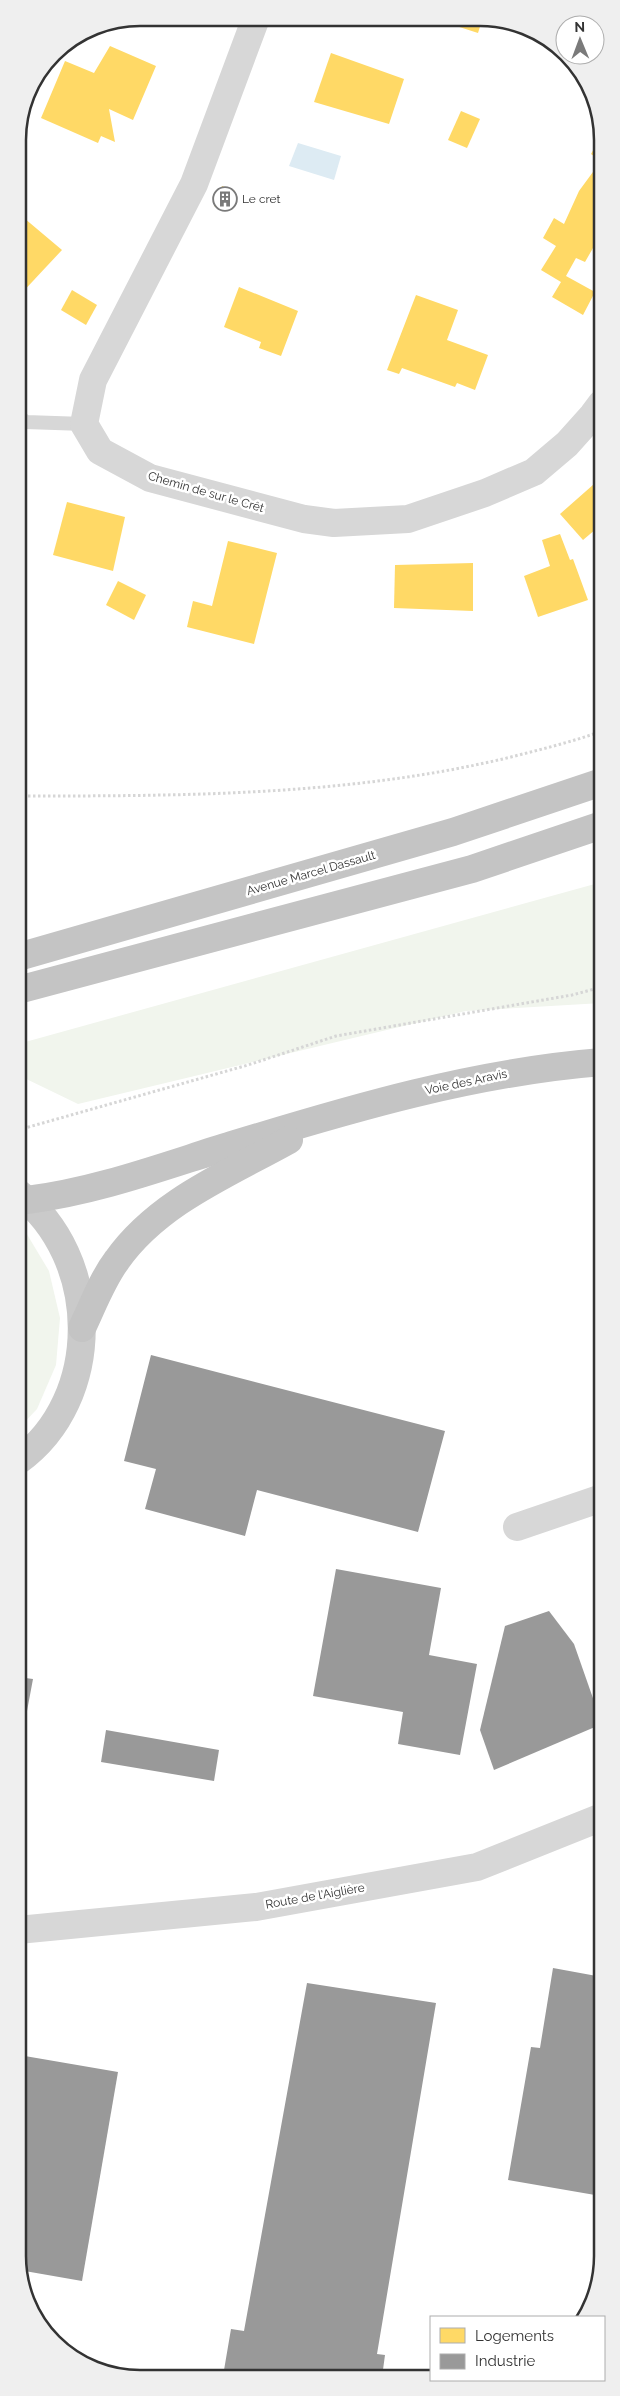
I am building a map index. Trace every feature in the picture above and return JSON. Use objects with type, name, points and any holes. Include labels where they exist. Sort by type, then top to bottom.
[{"type":"highway","name":"Avenue Marcel Dassault","points":[[26,955],[453,832],[594,785]]},
{"type":"highway","points":[[26,988],[464,871],[594,828]]},
{"type":"highway","name":"Voie des Aravis","points":[[333,1115],[449,1085],[539,1068],[594,1063]]},
{"type":"highway","points":[[26,1197],[75,1192],[112,1183],[333,1115]]},
{"type":"highway","points":[[82,1328],[116,1260],[149,1223],[197,1191],[333,1115]]},
{"type":"main road","points":[[26,1201],[57,1237],[70,1260],[81,1304],[82,1328],[74,1386],[54,1425],[39,1443],[26,1454]]},
{"type":"street","points":[[84,424],[93,380],[194,184],[253,26]]},
{"type":"street","name":"Chemin de sur le Crêt","points":[[84,424],[100,451],[150,478],[304,520],[334,523],[408,519],[485,493],[534,472],[567,444],[594,414]]},
{"type":"street","points":[[517,1527],[594,1501]]},
{"type":"street","name":"Route de l'Aiglière","points":[[26,1929],[256,1907],[478,1867],[594,1820]]},
{"type":"lane","points":[[26,422],[84,424]]},
{"type":"path","points":[[26,796],[256,792],[373,782],[463,768],[574,741],[594,734]]},
{"type":"path","points":[[26,1128],[248,1065],[336,1036],[572,995],[594,989]]},
{"type":"shaded area","points":[[298,143],[341,156],[334,180],[289,166]]},
{"type":"shaded area","points":[[594,884],[594,1003],[466,1011],[78,1104],[26,1079],[26,1042]]},
{"type":"shaded area","points":[[26,1233],[49,1271],[60,1318],[56,1365],[37,1409],[26,1421]]},
{"type":"building: Logements","points":[[456,26],[480,26],[478,33]]},
{"type":"building: Logements","points":[[110,46],[156,66],[133,120],[109,109],[115,142],[101,136],[98,143],[41,118],[65,61],[94,73]]},
{"type":"building: Logements","points":[[331,53],[404,79],[389,124],[314,102]]},
{"type":"building: Logements","points":[[461,111],[480,119],[467,148],[448,140]]},
{"type":"building: Logements","points":[[594,171],[594,246],[585,262],[576,258],[566,276],[594,291],[583,315],[552,297],[561,282],[541,270],[556,246],[543,238],[554,218],[564,224],[579,191]]},
{"type":"building: Logements","name":"Le cret","points":[[222,186],[235,191],[227,211],[214,206]]},
{"type":"building: Logements","points":[[26,220],[62,250],[26,288]]},
{"type":"building: Logements","points":[[239,287],[298,311],[281,356],[259,348],[261,342],[224,327]]},
{"type":"building: Logements","points":[[72,290],[97,305],[86,325],[61,310]]},
{"type":"building: Logements","points":[[416,295],[458,310],[447,340],[488,355],[475,390],[457,383],[455,387],[402,368],[399,374],[387,370]]},
{"type":"building: Logements","points":[[594,484],[594,531],[583,540],[560,514]]},
{"type":"building: Logements","points":[[67,502],[125,517],[113,571],[53,555]]},
{"type":"building: Logements","points":[[560,534],[570,560],[573,559],[588,600],[538,617],[524,576],[550,566],[542,540]]},
{"type":"building: Logements","points":[[228,541],[277,553],[254,644],[187,627],[193,601],[212,606]]},
{"type":"building: Logements","points":[[473,563],[473,611],[394,608],[395,565]]},
{"type":"building: Logements","points":[[118,581],[146,595],[134,620],[106,605]]},
{"type":"building: Industrie","points":[[151,1355],[445,1431],[418,1532],[257,1490],[245,1536],[145,1509],[156,1469],[124,1461]]},
{"type":"building: Industrie","points":[[336,1569],[441,1588],[429,1655],[477,1664],[460,1755],[398,1744],[403,1712],[313,1696]]},
{"type":"building: Industrie","points":[[549,1611],[574,1644],[594,1701],[594,1727],[494,1770],[480,1730],[505,1626]]},
{"type":"building: Industrie","points":[[26,1678],[33,1679],[26,1716]]},
{"type":"building: Industrie","points":[[106,1730],[219,1750],[214,1781],[101,1762]]},
{"type":"building: Industrie","points":[[553,1968],[594,1976],[594,2195],[508,2180],[531,2047],[540,2048]]},
{"type":"building: Industrie","points":[[307,1983],[436,2003],[377,2354],[385,2355],[383,2370],[224,2370],[231,2329],[244,2331]]},
{"type":"building: Industrie","points":[[26,2056],[118,2072],[82,2281],[27,2271]]},
{"type":"place","name":"Le cret","points":[[225,199]]}]
